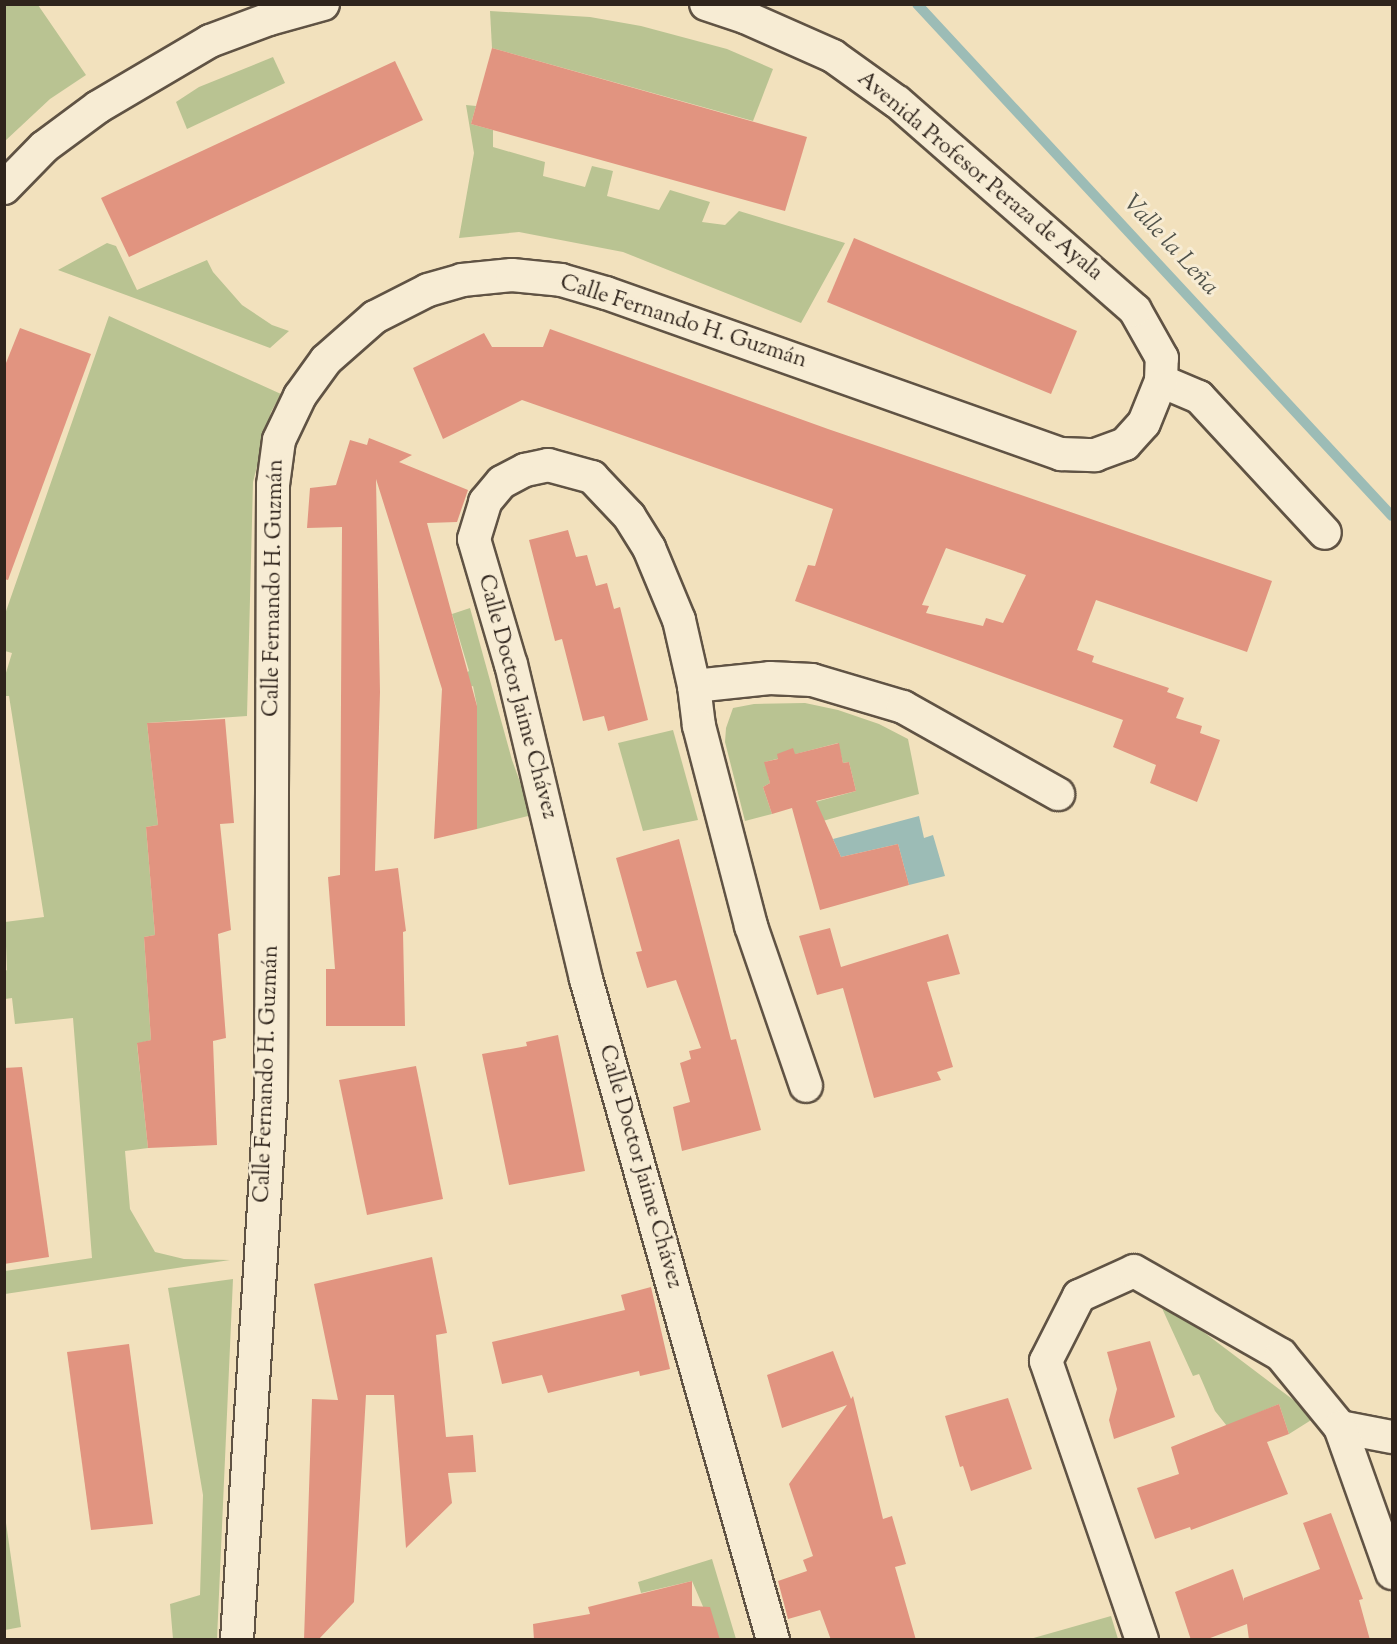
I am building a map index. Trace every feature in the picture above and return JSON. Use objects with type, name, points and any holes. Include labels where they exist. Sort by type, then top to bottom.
[{"type":"street","points":[[4,188],[44,147],[98,106],[200,47],[269,19],[323,4]]},
{"type":"street","name":"Avenida Profesor Peraza de Ayala","points":[[706,4],[745,17],[832,56],[897,102],[1135,310],[1162,358],[1161,381],[1144,423]]},
{"type":"street","name":"Calle Fernando H. Guzmán","points":[[237,1640],[271,1093],[273,486],[279,440],[300,396],[326,360],[375,317],[428,290],[462,280],[512,275],[561,280],[606,293],[1061,454],[1095,455],[1125,444],[1144,423]]},
{"type":"street","points":[[1161,381],[1199,398],[1325,533]]},
{"type":"street","name":"Calle Doctor Jaime Chávez","points":[[773,1640],[586,979],[511,665],[474,539],[485,502],[502,482],[525,470],[548,465],[592,477],[629,516],[649,548],[679,620],[694,686],[699,726],[751,926],[806,1086]]},
{"type":"street","points":[[694,686],[770,678],[812,680],[903,707],[1058,794]]},
{"type":"street","points":[[1142,1640],[1046,1361],[1079,1296],[1134,1270],[1281,1355],[1340,1427],[1392,1573]]},
{"type":"street","points":[[1340,1427],[1392,1437]]},
{"type":"green space","points":[[5,4],[38,5],[86,75],[50,99],[5,141]]},
{"type":"green space","points":[[490,11],[590,17],[641,26],[727,49],[773,69],[753,121],[492,48]]},
{"type":"green space","points":[[273,57],[285,83],[187,129],[176,102],[199,87]]},
{"type":"green space","points":[[466,105],[476,106],[471,124],[493,130],[493,147],[545,162],[543,176],[585,187],[592,166],[613,171],[607,196],[659,210],[670,190],[710,202],[702,222],[725,225],[739,211],[845,243],[801,323],[623,252],[519,232],[459,238],[474,153]]},
{"type":"green space","points":[[107,243],[116,246],[137,290],[207,260],[213,272],[242,305],[272,325],[289,331],[270,348],[58,270]]},
{"type":"green space","points":[[109,316],[281,394],[271,412],[253,482],[247,716],[147,723],[158,825],[146,827],[155,935],[144,937],[151,1040],[137,1044],[148,1148],[125,1151],[130,1209],[155,1252],[184,1259],[230,1260],[5,1294],[5,1271],[92,1258],[73,1018],[15,1024],[12,998],[5,999],[5,971],[7,970],[5,922],[44,917],[9,696],[5,696],[5,676],[12,653],[5,651],[4,617]]},
{"type":"green space","points":[[470,608],[512,760],[532,815],[477,829],[477,706],[473,686],[464,689],[460,677],[469,671],[452,614]]},
{"type":"green space","points":[[805,703],[838,710],[879,724],[908,739],[919,794],[812,824],[808,804],[856,791],[849,762],[843,763],[838,743],[765,762],[770,783],[763,787],[772,814],[745,821],[725,742],[726,728],[733,708],[754,704]]},
{"type":"green space","points":[[673,730],[698,820],[643,831],[618,743]]},
{"type":"green space","points":[[233,1279],[217,1639],[173,1639],[170,1604],[200,1595],[203,1495],[168,1288]]},
{"type":"green space","points":[[1161,1306],[1189,1321],[1316,1417],[1289,1434],[1279,1404],[1227,1426],[1215,1411],[1199,1374],[1193,1376]]},
{"type":"green space","points":[[5,1516],[21,1627],[4,1630]]},
{"type":"green space","points":[[712,1559],[736,1639],[717,1639],[692,1581],[641,1593],[638,1582]]},
{"type":"green space","points":[[1111,1616],[1118,1639],[1030,1639]]},
{"type":"water","points":[[919,816],[924,838],[933,835],[945,876],[909,885],[898,844],[841,857],[833,839]]},
{"type":"building","points":[[492,48],[807,137],[785,211],[471,124]]},
{"type":"building","points":[[395,61],[423,120],[129,257],[101,198]]},
{"type":"building","points":[[854,238],[1077,331],[1051,394],[827,302]]},
{"type":"building","points":[[20,328],[91,354],[8,580],[4,579],[4,368]]},
{"type":"building","points":[[550,329],[828,429],[1272,581],[1247,652],[1096,600],[1077,650],[1094,656],[1092,662],[1169,688],[1167,692],[1184,698],[1176,718],[1202,726],[1200,733],[1220,740],[1197,802],[1150,783],[1156,765],[1113,747],[1123,720],[795,601],[808,565],[815,566],[833,509],[522,400],[443,439],[413,368],[484,333],[492,347],[543,347]],"holes":[[[946,548],[1026,575],[1003,623],[986,618],[983,626],[926,613],[929,606],[922,605]]]},
{"type":"building","points":[[369,438],[412,455],[399,462],[468,490],[457,522],[427,523],[477,706],[477,829],[434,839],[442,689],[376,479],[380,692],[375,871],[398,868],[406,931],[403,932],[405,1026],[326,1026],[326,969],[335,969],[328,877],[340,875],[342,527],[307,528],[310,488],[336,485],[350,440],[367,445]]},
{"type":"building","points":[[568,530],[576,557],[587,555],[596,586],[607,583],[614,609],[620,607],[648,720],[608,731],[604,716],[583,721],[562,639],[555,641],[529,540]]},
{"type":"building","points":[[225,719],[234,823],[220,824],[231,930],[218,934],[226,1038],[213,1041],[217,1145],[148,1148],[137,1043],[151,1040],[144,937],[155,935],[146,827],[158,825],[147,723]]},
{"type":"building","points":[[839,743],[843,763],[849,762],[856,791],[816,801],[841,857],[898,844],[909,885],[820,910],[792,808],[772,814],[763,787],[770,783],[764,762],[778,759],[777,754],[793,748],[795,754]]},
{"type":"building","points":[[679,839],[731,1040],[736,1039],[761,1130],[682,1151],[673,1107],[690,1102],[680,1063],[691,1059],[689,1051],[701,1048],[676,980],[647,988],[636,952],[642,951],[616,858]]},
{"type":"building","points":[[830,928],[841,967],[948,934],[960,974],[927,982],[953,1067],[937,1072],[941,1080],[874,1098],[843,988],[817,995],[799,936]]},
{"type":"building","points":[[558,1035],[585,1171],[509,1185],[482,1054],[527,1046],[526,1042]]},
{"type":"building","points":[[416,1066],[443,1199],[367,1215],[339,1080]]},
{"type":"building","points":[[22,1067],[49,1257],[4,1264],[4,1068]]},
{"type":"building","points":[[432,1257],[447,1333],[436,1335],[446,1437],[473,1435],[476,1472],[448,1473],[452,1503],[406,1548],[394,1395],[366,1395],[354,1602],[318,1640],[304,1640],[312,1399],[338,1400],[314,1284]]},
{"type":"building","points":[[651,1287],[670,1369],[640,1376],[639,1371],[548,1393],[542,1375],[502,1384],[492,1342],[625,1310],[621,1295]]},
{"type":"building","points":[[1150,1341],[1175,1417],[1114,1439],[1109,1420],[1117,1389],[1107,1352]]},
{"type":"building","points":[[129,1344],[153,1524],[91,1530],[67,1352]]},
{"type":"building","points":[[833,1351],[851,1399],[853,1396],[883,1519],[892,1516],[906,1564],[895,1567],[916,1640],[831,1640],[820,1610],[788,1619],[778,1581],[807,1571],[803,1560],[813,1556],[789,1484],[847,1405],[782,1428],[767,1375]]},
{"type":"building","points":[[1008,1398],[1032,1469],[971,1491],[963,1466],[960,1467],[945,1416]]},
{"type":"building","points":[[1279,1404],[1289,1434],[1267,1442],[1288,1494],[1191,1530],[1190,1527],[1155,1539],[1137,1488],[1179,1474],[1171,1447]]},
{"type":"building","points":[[1331,1513],[1363,1599],[1359,1600],[1370,1640],[1249,1640],[1247,1624],[1205,1640],[1191,1640],[1175,1592],[1233,1569],[1244,1601],[1244,1598],[1320,1569],[1303,1523]]},
{"type":"building","points":[[692,1581],[692,1606],[710,1607],[720,1640],[534,1640],[533,1624],[590,1614],[588,1607]]},
{"type":"waterway","name":"Valle la Leña","points":[[917,4],[1392,516]]}]
